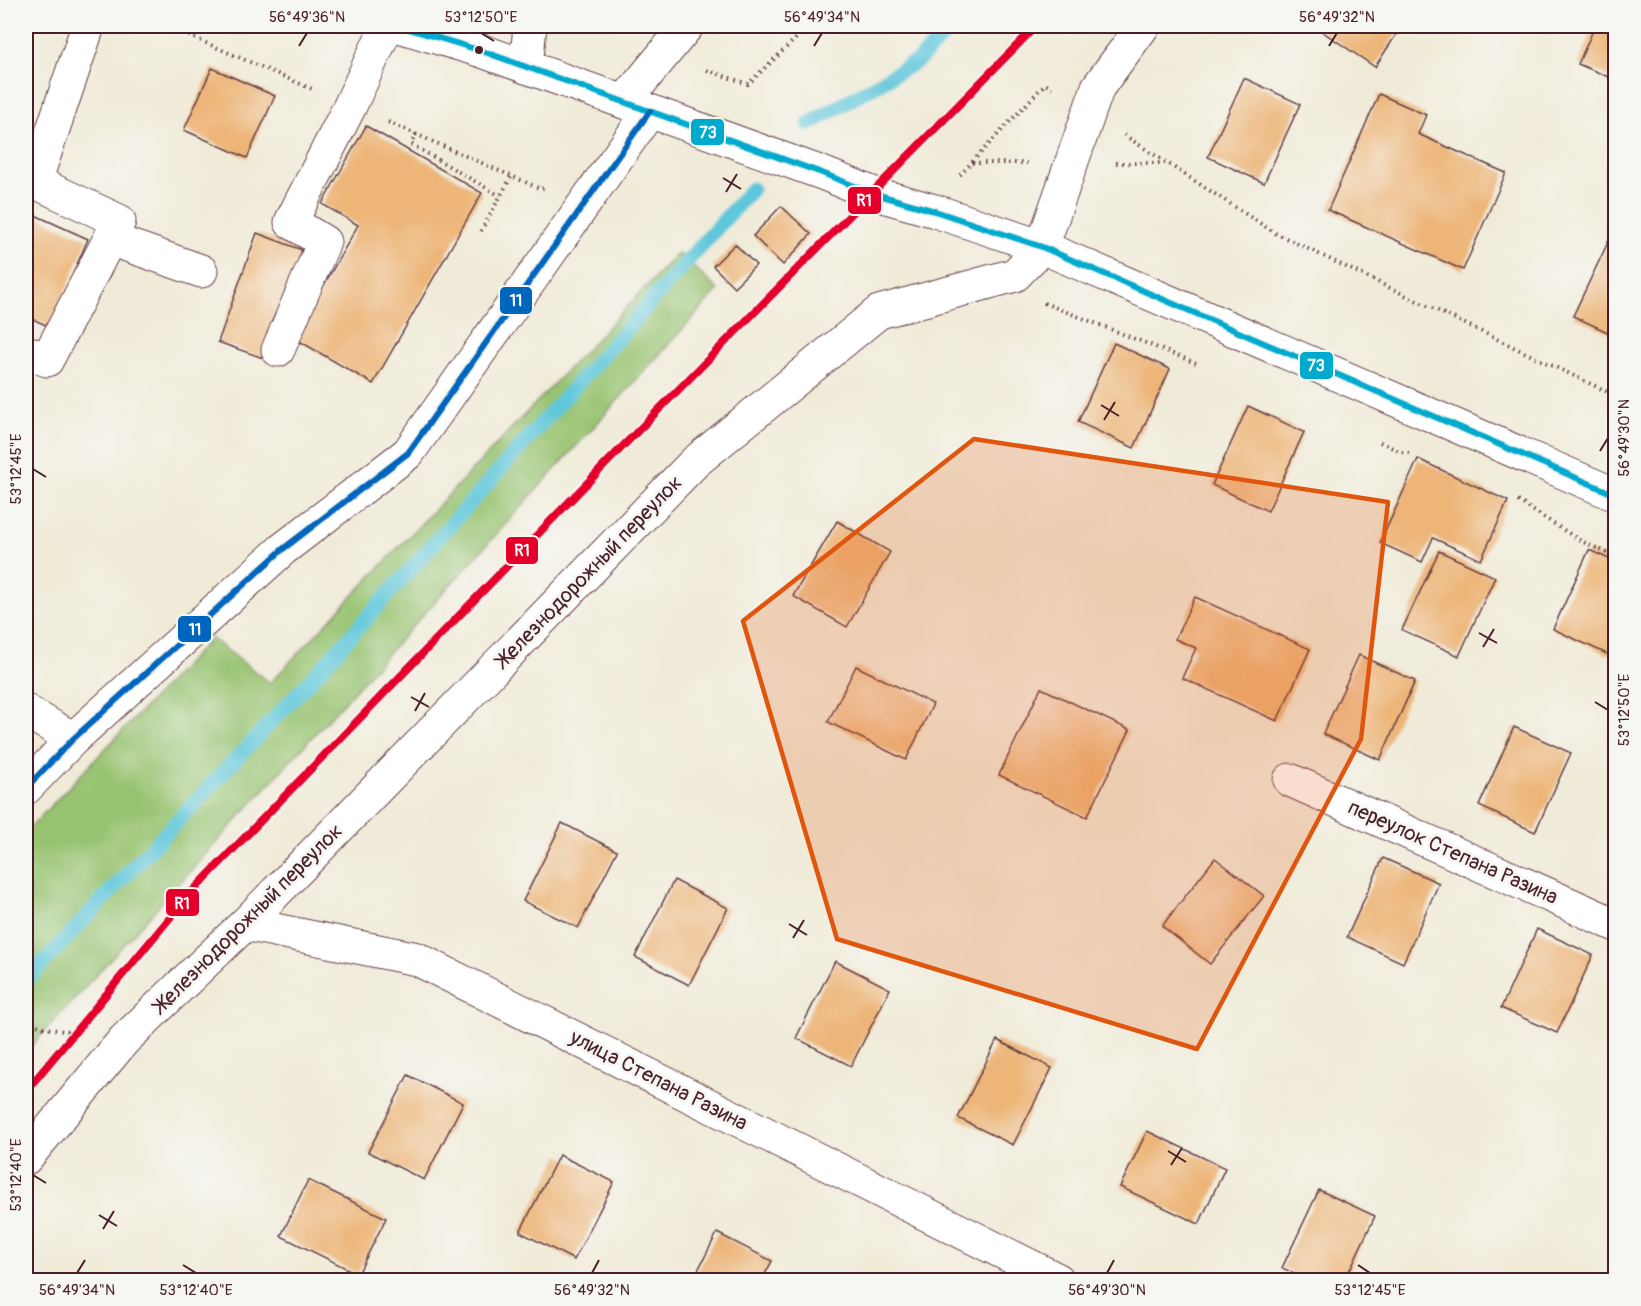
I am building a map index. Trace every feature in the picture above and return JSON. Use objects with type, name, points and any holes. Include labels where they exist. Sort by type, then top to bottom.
[{"type":"street","points":[[26,352],[46,360],[119,222],[34,182],[88,26]]},
{"type":"street","points":[[278,350],[324,242],[291,222],[350,106],[387,26]]},
{"type":"street","points":[[399,26],[526,67],[872,193],[1042,246],[1616,495]]},
{"type":"street","points":[[526,67],[530,26]]},
{"type":"street","points":[[26,788],[73,739],[283,549],[408,453],[637,107],[664,55],[687,26]]},
{"type":"street","name":"Железнодорожный переулок","points":[[26,1158],[124,1040],[245,924],[695,462],[879,312],[1015,275],[1042,246],[1098,87],[1143,26]]},
{"type":"street","points":[[110,239],[201,271]]},
{"type":"street","points":[[26,711],[73,739]]},
{"type":"street","name":"переулок Степана Разина","points":[[1290,780],[1616,925]]},
{"type":"street","name":"улица Степана Разина","points":[[245,924],[417,959],[1058,1281]]},
{"type":"path","points":[[664,55],[748,84],[809,26]]},
{"type":"path","points":[[956,178],[1046,84],[1275,233],[1616,396]]},
{"type":"path","points":[[416,134],[411,144],[501,196]]},
{"type":"path","points":[[481,231],[512,177]]},
{"type":"highlighted area","points":[[974,439],[1388,502],[1361,739],[1197,1049],[837,939],[743,621]]},
{"type":"green space","points":[[678,253],[718,290],[26,1052],[26,832],[211,638],[270,683]]},
{"type":"building","points":[[1314,26],[1402,26],[1375,67]]},
{"type":"building","points":[[1595,26],[1616,26],[1616,80],[1578,64]]},
{"type":"building","points":[[212,68],[275,96],[247,158],[184,130]]},
{"type":"building","points":[[1244,78],[1300,104],[1264,183],[1208,157]]},
{"type":"building","points":[[1379,94],[1426,115],[1418,134],[1506,173],[1463,270],[1328,210]]},
{"type":"building","points":[[366,126],[482,193],[373,384],[294,338],[358,225],[322,204]]},
{"type":"building","points":[[781,206],[811,234],[783,265],[753,236]]},
{"type":"building","points":[[26,211],[88,239],[50,327],[26,316]]},
{"type":"building","points":[[257,233],[302,250],[263,358],[218,342]]},
{"type":"building","points":[[1610,238],[1616,241],[1616,336],[1573,316]]},
{"type":"building","points":[[735,244],[756,265],[734,287],[713,266]]},
{"type":"building","points":[[1114,343],[1170,369],[1134,448],[1078,422]]},
{"type":"building","points":[[1248,406],[1304,432],[1268,511],[1212,485]]},
{"type":"building","points":[[1418,459],[1508,501],[1481,560],[1433,538],[1422,562],[1380,543]]},
{"type":"building","points":[[837,521],[890,552],[847,627],[793,596]]},
{"type":"building","points":[[1589,550],[1616,562],[1616,640],[1609,655],[1553,629]]},
{"type":"building","points":[[1439,551],[1495,577],[1459,656],[1402,630]]},
{"type":"building","points":[[1195,597],[1310,649],[1277,721],[1182,678],[1196,648],[1175,639]]},
{"type":"building","points":[[1359,655],[1415,681],[1380,760],[1323,734]]},
{"type":"building","points":[[856,666],[933,704],[906,760],[828,722]]},
{"type":"building","points":[[1041,688],[1130,730],[1087,817],[999,775]]},
{"type":"building","points":[[1514,727],[1571,753],[1535,832],[1479,806]]},
{"type":"building","points":[[562,823],[617,851],[578,928],[523,901]]},
{"type":"building","points":[[1215,858],[1264,896],[1210,964],[1162,926]]},
{"type":"building","points":[[1383,858],[1439,883],[1403,963],[1347,937]]},
{"type":"building","points":[[674,880],[728,908],[689,985],[635,957]]},
{"type":"building","points":[[1537,929],[1593,955],[1557,1033],[1501,1008]]},
{"type":"building","points":[[835,961],[890,989],[851,1066],[796,1038]]},
{"type":"building","points":[[997,1040],[1052,1068],[1013,1145],[958,1118]]},
{"type":"building","points":[[408,1075],[463,1103],[424,1180],[368,1152]]},
{"type":"building","points":[[1147,1131],[1225,1168],[1199,1224],[1120,1187]]},
{"type":"building","points":[[559,1155],[614,1182],[574,1260],[520,1232]]},
{"type":"building","points":[[308,1180],[386,1218],[358,1274],[281,1236]]},
{"type":"building","points":[[1319,1190],[1375,1216],[1345,1280],[1309,1280],[1282,1268]]},
{"type":"building","points":[[717,1233],[772,1261],[762,1280],[693,1280]]},
{"type":"waterway","points":[[809,124],[919,60],[953,26]]},
{"type":"waterway","points":[[26,981],[320,670],[752,189]]},
{"type":"transit line","name":"73","points":[[399,26],[482,51],[872,193],[935,211],[1042,247],[1616,495]]},
{"type":"transit line","name":"R1","points":[[26,1091],[188,896],[625,444],[1036,26]]},
{"type":"transit line","name":"11","points":[[26,788],[73,739],[283,549],[408,453],[650,111]]}]
